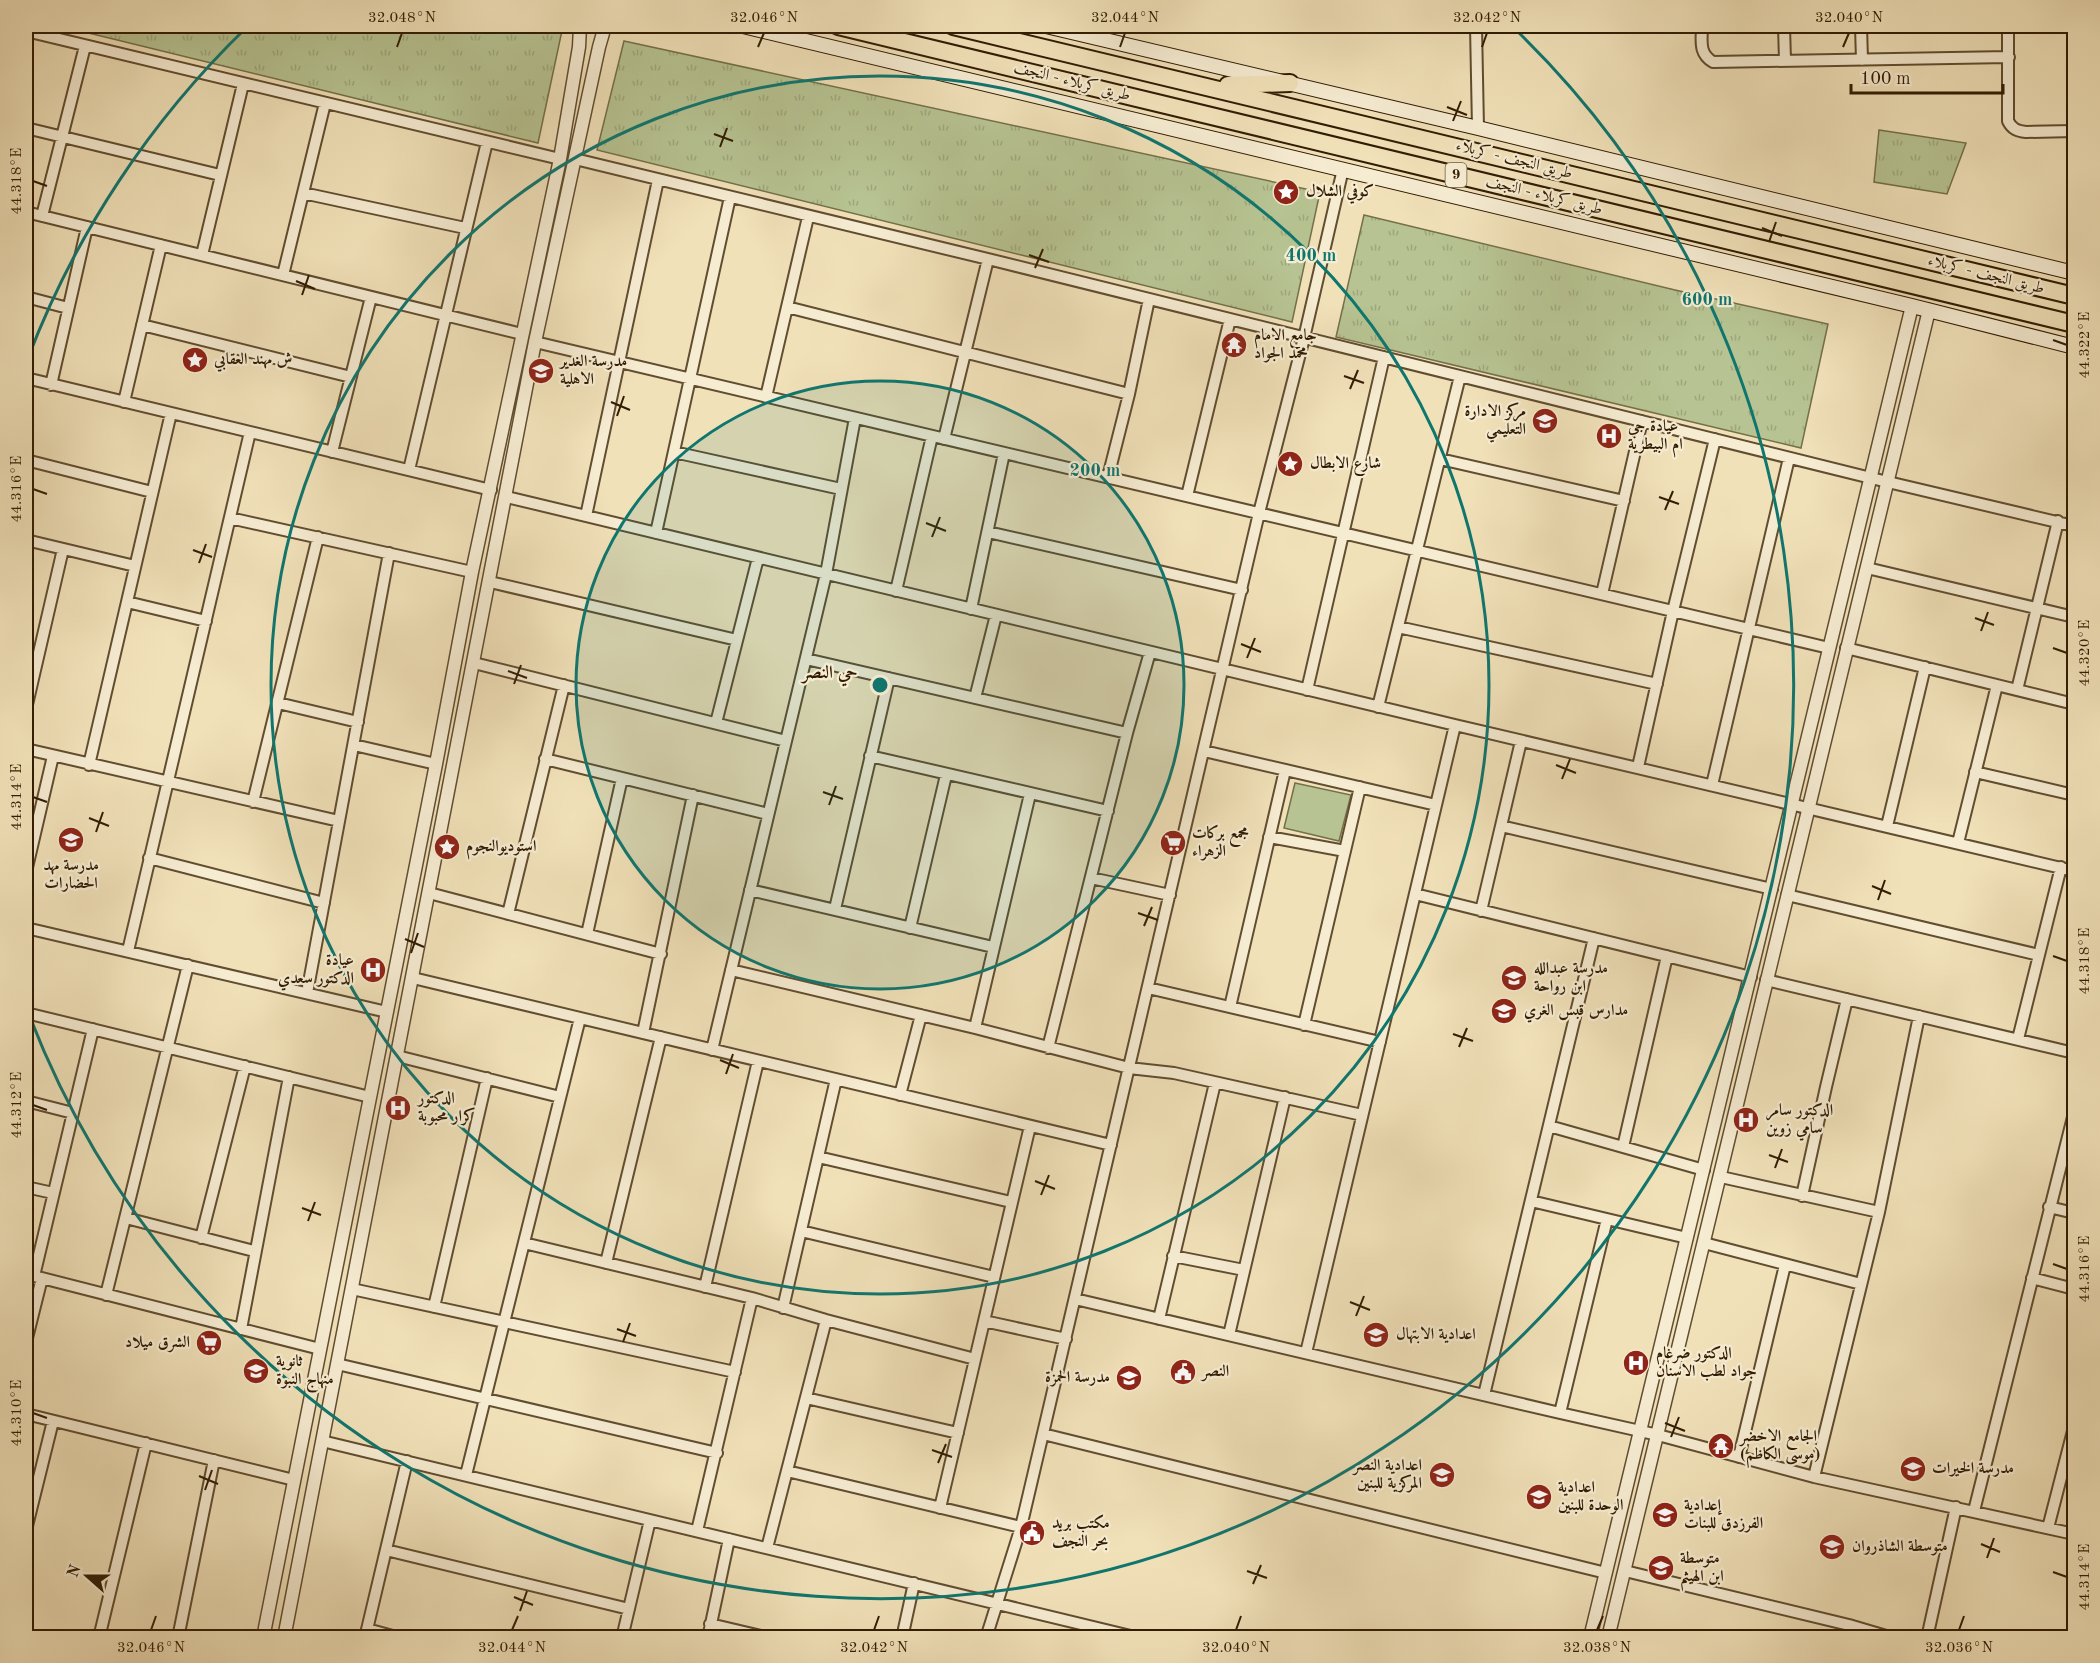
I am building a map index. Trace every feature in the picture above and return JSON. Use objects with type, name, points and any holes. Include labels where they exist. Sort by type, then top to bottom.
[{"type":"highway","name":"طريق کربلاء - النجف","points":[[838,26],[2074,324]]},
{"type":"highway","name":"طريق النجف - کربلاء","points":[[953,26],[2074,296]]},
{"type":"highway","points":[[1202,85],[1290,83]]},
{"type":"main road","points":[[743,26],[1929,310],[2074,347]]},
{"type":"main road","points":[[1046,26],[2074,273]]},
{"type":"street","points":[[263,1638],[472,572],[560,159],[579,47],[580,26]]},
{"type":"street","points":[[284,1638],[536,342],[598,47],[605,26]]},
{"type":"street","points":[[1476,26],[1478,128]]},
{"type":"street","points":[[1702,26],[1702,50],[1713,62],[2009,57]]},
{"type":"street","points":[[1784,26],[1785,61]]},
{"type":"street","points":[[1861,26],[1862,60]]},
{"type":"street","points":[[2008,26],[2008,122],[2011,127],[2026,132],[2074,131]]},
{"type":"street","points":[[26,32],[560,159]]},
{"type":"street","points":[[579,47],[586,39],[596,42],[598,47]]},
{"type":"street","points":[[42,216],[85,46]]},
{"type":"street","points":[[202,255],[243,84]]},
{"type":"street","points":[[283,275],[325,103]]},
{"type":"street","points":[[26,128],[220,175]]},
{"type":"street","points":[[409,470],[486,142]]},
{"type":"street","points":[[575,159],[2074,526]]},
{"type":"street","points":[[986,1638],[1021,1527],[1259,513],[1304,338],[1343,169]]},
{"type":"street","points":[[586,516],[658,180]]},
{"type":"street","points":[[303,193],[465,228]]},
{"type":"street","points":[[656,533],[730,197]]},
{"type":"street","points":[[26,212],[522,334]]},
{"type":"street","points":[[766,397],[808,217]]},
{"type":"street","points":[[51,385],[87,227]]},
{"type":"street","points":[[124,402],[161,245]]},
{"type":"street","points":[[944,439],[988,259]]},
{"type":"street","points":[[26,297],[68,308]]},
{"type":"street","points":[[332,452],[371,297]]},
{"type":"street","points":[[1108,477],[1129,394],[1149,299]]},
{"type":"street","points":[[1590,1638],[1912,306]]},
{"type":"street","points":[[787,307],[1129,394]]},
{"type":"street","points":[[1608,1638],[1721,1178],[1811,790],[1929,310]]},
{"type":"street","points":[[1187,496],[1230,319]]},
{"type":"street","points":[[142,324],[351,377]]},
{"type":"street","points":[[536,342],[1829,648]]},
{"type":"street","points":[[1307,690],[1384,357]]},
{"type":"street","points":[[1378,707],[1460,376]]},
{"type":"street","points":[[26,378],[490,490]]},
{"type":"street","points":[[89,765],[171,413]]},
{"type":"street","points":[[712,1050],[826,574],[855,418]]},
{"type":"street","points":[[1602,594],[1642,421]]},
{"type":"street","points":[[128,951],[250,432]]},
{"type":"street","points":[[896,591],[932,436]]},
{"type":"street","points":[[1638,767],[1672,611],[1715,439]]},
{"type":"street","points":[[674,452],[842,489]]},
{"type":"street","points":[[971,609],[1004,453]]},
{"type":"street","points":[[1712,785],[1789,458]]},
{"type":"street","points":[[1440,459],[1624,501]]},
{"type":"street","points":[[26,460],[152,492]]},
{"type":"street","points":[[507,497],[1378,707],[2074,871]]},
{"type":"street","points":[[1866,500],[1874,499],[1881,505]]},
{"type":"street","points":[[230,518],[472,572]]},
{"type":"street","points":[[2017,690],[2058,521]]},
{"type":"street","points":[[988,532],[1242,590]]},
{"type":"street","points":[[253,802],[318,537]]},
{"type":"street","points":[[26,540],[135,566]]},
{"type":"street","points":[[26,709],[63,549]]},
{"type":"street","points":[[307,993],[389,553]]},
{"type":"street","points":[[716,723],[758,558]]},
{"type":"street","points":[[1867,568],[2074,617]]},
{"type":"street","points":[[490,582],[737,640]]},
{"type":"street","points":[[127,602],[206,621]]},
{"type":"street","points":[[975,698],[996,615]]},
{"type":"street","points":[[464,617],[472,625],[482,621]]},
{"type":"street","points":[[1398,627],[1657,684]]},
{"type":"street","points":[[1846,648],[2074,704]]},
{"type":"street","points":[[457,655],[467,652],[474,662],[786,741]]},
{"type":"street","points":[[1048,1048],[1127,734],[1150,652]]},
{"type":"street","points":[[806,659],[1127,734]]},
{"type":"street","points":[[1887,826],[1925,667]]},
{"type":"street","points":[[835,909],[889,678]]},
{"type":"street","points":[[508,914],[564,685]]},
{"type":"street","points":[[1958,843],[1997,685]]},
{"type":"street","points":[[278,703],[358,722]]},
{"type":"street","points":[[1306,1353],[1455,725]]},
{"type":"street","points":[[1481,911],[1521,741]]},
{"type":"street","points":[[354,745],[436,764]]},
{"type":"street","points":[[26,749],[339,821]]},
{"type":"street","points":[[1204,751],[1436,805]]},
{"type":"street","points":[[26,872],[53,756]]},
{"type":"street","points":[[870,756],[1108,811]]},
{"type":"street","points":[[545,759],[768,814]]},
{"type":"street","points":[[1230,1007],[1285,770]]},
{"type":"street","points":[[1975,772],[2074,795]]},
{"type":"street","points":[[910,928],[946,775]]},
{"type":"street","points":[[587,934],[622,778]]},
{"type":"street","points":[[1304,1025],[1360,787]]},
{"type":"street","points":[[1796,788],[1803,792],[1811,790]]},
{"type":"street","points":[[975,1028],[1030,794]]},
{"type":"street","points":[[643,1033],[693,795]]},
{"type":"street","points":[[1788,820],[1797,819],[1803,825]]},
{"type":"street","points":[[1501,826],[1772,889]]},
{"type":"street","points":[[1269,837],[1345,851]]},
{"type":"street","points":[[149,858],[324,903]]},
{"type":"street","points":[[2019,1039],[2061,867]]},
{"type":"street","points":[[1091,878],[1170,895]]},
{"type":"street","points":[[750,890],[993,947]]},
{"type":"street","points":[[429,894],[661,954]]},
{"type":"street","points":[[1415,894],[1751,977]]},
{"type":"street","points":[[1787,895],[2039,955]]},
{"type":"street","points":[[26,928],[387,1012]]},
{"type":"street","points":[[1484,1395],[1594,938]]},
{"type":"street","points":[[1623,1147],[1667,956]]},
{"type":"street","points":[[106,1294],[188,965]]},
{"type":"street","points":[[731,970],[975,1028],[1129,1068],[1174,1073],[1362,1115]]},
{"type":"street","points":[[413,978],[1111,1145]]},
{"type":"street","points":[[1766,980],[2074,1053]]},
{"type":"street","points":[[1148,988],[1380,1042]]},
{"type":"street","points":[[1802,1196],[1848,999]]},
{"type":"street","points":[[26,1013],[370,1097]]},
{"type":"street","points":[[900,1095],[921,1015]]},
{"type":"street","points":[[1814,1477],[1879,1212],[1919,1016]]},
{"type":"street","points":[[466,1475],[580,1018]]},
{"type":"street","points":[[26,1342],[34,1276],[93,1029]]},
{"type":"street","points":[[606,1263],[661,1037]]},
{"type":"street","points":[[397,1056],[560,1096]]},
{"type":"street","points":[[705,1287],[758,1061]]},
{"type":"street","points":[[201,1238],[245,1066]]},
{"type":"street","points":[[241,1329],[254,1251],[289,1077]]},
{"type":"street","points":[[434,1307],[487,1078]]},
{"type":"street","points":[[783,1308],[836,1079]]},
{"type":"street","points":[[1159,1319],[1215,1083]]},
{"type":"street","points":[[1229,1335],[1285,1097]]},
{"type":"street","points":[[26,1101],[73,1113]]},
{"type":"street","points":[[1974,1511],[2074,1113]]},
{"type":"street","points":[[940,1508],[1030,1126]]},
{"type":"street","points":[[1549,1126],[1704,1170]]},
{"type":"street","points":[[818,1157],[1011,1202]]},
{"type":"street","points":[[354,1177],[360,1184],[369,1185],[373,1182]]},
{"type":"street","points":[[1721,1178],[1879,1212]]},
{"type":"street","points":[[26,1187],[53,1194]]},
{"type":"street","points":[[1530,1201],[1687,1238]]},
{"type":"street","points":[[2049,1207],[2074,1214]]},
{"type":"street","points":[[346,1220],[353,1215],[364,1224]]},
{"type":"street","points":[[126,1218],[254,1251]]},
{"type":"street","points":[[1560,1413],[1607,1219]]},
{"type":"street","points":[[801,1231],[994,1277]]},
{"type":"street","points":[[524,1243],[752,1298],[975,1359]]},
{"type":"street","points":[[1704,1243],[1861,1284]]},
{"type":"street","points":[[1173,1256],[1244,1270]]},
{"type":"street","points":[[1739,1457],[1785,1265]]},
{"type":"street","points":[[34,1276],[320,1349]]},
{"type":"street","points":[[2032,1278],[2074,1288]]},
{"type":"street","points":[[352,1289],[735,1372]]},
{"type":"street","points":[[697,1531],[752,1298]]},
{"type":"street","points":[[1075,1299],[1658,1435],[1814,1477],[2074,1534]]},
{"type":"street","points":[[767,1548],[826,1320]]},
{"type":"street","points":[[984,1321],[1066,1339]]},
{"type":"street","points":[[337,1364],[717,1453]]},
{"type":"street","points":[[806,1398],[958,1433]]},
{"type":"street","points":[[1646,1408],[1654,1415],[1663,1412]]},
{"type":"street","points":[[26,1414],[294,1480]]},
{"type":"street","points":[[26,1530],[53,1421]]},
{"type":"street","points":[[2048,1528],[2071,1453],[2074,1427]]},
{"type":"street","points":[[1043,1434],[1606,1573]]},
{"type":"street","points":[[322,1441],[1139,1638]]},
{"type":"street","points":[[99,1638],[146,1443]]},
{"type":"street","points":[[1634,1456],[1644,1454],[1652,1461]]},
{"type":"street","points":[[178,1638],[214,1460]]},
{"type":"street","points":[[400,1638],[366,1633],[407,1461]]},
{"type":"street","points":[[787,1471],[1021,1527]]},
{"type":"street","points":[[1927,1638],[1956,1507]]},
{"type":"street","points":[[622,1638],[650,1520]]},
{"type":"street","points":[[708,1638],[729,1539]]},
{"type":"street","points":[[386,1550],[629,1609]]},
{"type":"street","points":[[1624,1571],[1849,1624],[1893,1638]]},
{"type":"street","points":[[902,1638],[914,1583]]},
{"type":"street","points":[[710,1624],[769,1638]]},
{"type":"street","points":[[1846,1638],[1849,1624]]},
{"type":"green space","points":[[60,26],[563,26],[538,143]]},
{"type":"green space","points":[[624,41],[1320,192],[1292,322],[597,150]]},
{"type":"green space","points":[[1879,130],[1966,143],[1947,194],[1874,182]]},
{"type":"green space","points":[[1364,215],[1675,290],[1828,324],[1801,448],[1336,337]]},
{"type":"green space","points":[[1295,783],[1351,795],[1339,841],[1284,828]]},
{"type":"place","name":"كوفي الشلال","points":[[1286,192]]},
{"type":"place","name":"جامع الامام محمد الجواد","points":[[1234,345]]},
{"type":"place","name":"ش مهند العقابي","points":[[195,360]]},
{"type":"place","name":"مدرسة الغدير الاهلية","points":[[541,371]]},
{"type":"place","name":"مركز الادارة التعليمي","points":[[1545,421]]},
{"type":"place","name":"عيادة جي ام البيطرية","points":[[1609,436]]},
{"type":"place","name":"شارع الابطال","points":[[1290,464]]},
{"type":"place","name":"مدرسة مهد الحضارات","points":[[71,840]]},
{"type":"place","name":"مجمع بركات الزهراء","points":[[1173,843]]},
{"type":"place","name":"استوديوالنجوم","points":[[447,847]]},
{"type":"place","name":"عيادة الدكتور سعدي","points":[[373,970]]},
{"type":"place","name":"مدرسة عبدالله ابن رواحة","points":[[1514,978]]},
{"type":"place","name":"مدارس قبس الغري","points":[[1504,1011]]},
{"type":"place","name":"الدكتور كرار محبوبة","points":[[398,1108]]},
{"type":"place","name":"الدكتور سامر سامي زوين","points":[[1746,1120]]},
{"type":"place","name":"اعدادية الابتهال","points":[[1376,1335]]},
{"type":"place","name":"الشرق ميلاد","points":[[209,1343]]},
{"type":"place","name":"الدكتور ضرغام جواد لطب الاسنان","points":[[1636,1363]]},
{"type":"place","name":"ثانوية منهاج النبوة","points":[[256,1371]]},
{"type":"place","name":"النصر","points":[[1183,1372]]},
{"type":"place","name":"مدرسة الحمزة","points":[[1129,1378]]},
{"type":"place","name":"الجامع الاخضر (موسى الكاظم)","points":[[1721,1446]]},
{"type":"place","name":"مدرسة الخيرات","points":[[1913,1469]]},
{"type":"place","name":"اعدادية النصر المركزية للبنين","points":[[1442,1475]]},
{"type":"place","name":"اعدادية الوحدة للبنين","points":[[1539,1497]]},
{"type":"place","name":"إعدادية الفرزدق للبنات","points":[[1665,1515]]},
{"type":"place","name":"مكتب بريد بحر النجف","points":[[1032,1533]]},
{"type":"place","name":"متوسطة الشاذروان","points":[[1832,1547]]},
{"type":"place","name":"متوسطة ابن الهيثم","points":[[1661,1568]]},
{"type":"district","name":"حي النصر","points":[[830,673]]}]
